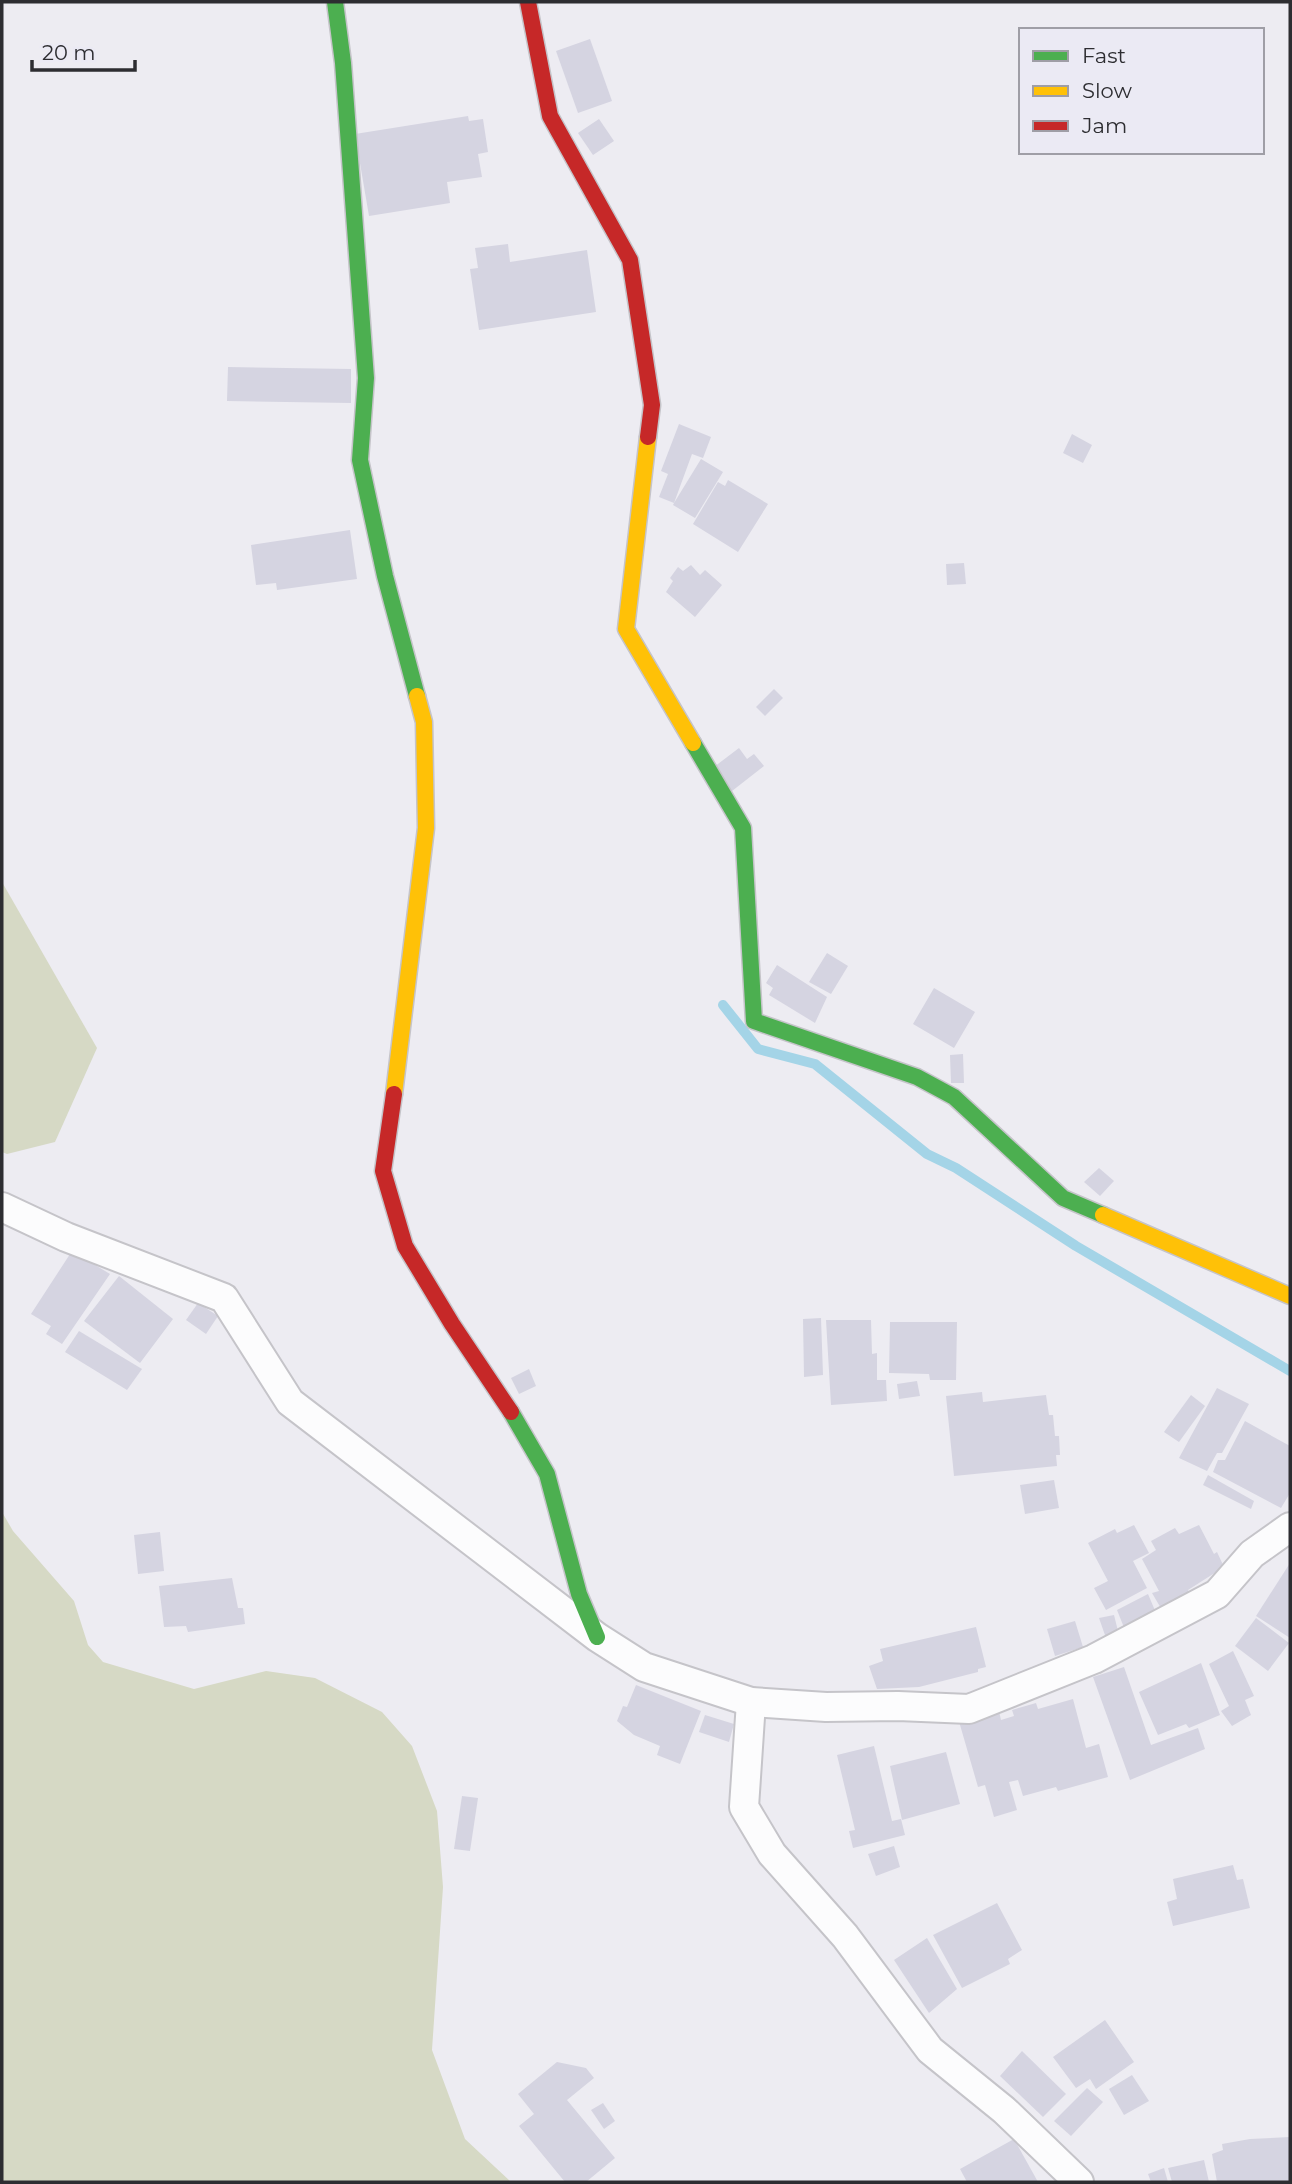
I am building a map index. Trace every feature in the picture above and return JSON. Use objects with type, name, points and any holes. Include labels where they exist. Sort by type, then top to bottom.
[{"type":"street","points":[[335,2],[343,63],[366,378],[360,460],[385,576],[424,722],[426,828],[401,1048],[383,1171],[405,1246],[452,1324],[510,1410],[547,1474],[579,1594],[597,1637]]},
{"type":"street","points":[[528,2],[550,116],[630,260],[652,405],[626,629],[743,828],[754,1021],[917,1077],[954,1097],[1063,1198],[1290,1296]]},
{"type":"street","points":[[2,1207],[66,1237],[224,1298],[290,1402],[597,1637],[645,1667],[751,1702],[826,1707],[969,1709],[1094,1659],[1217,1594],[1252,1555],[1290,1527]]},
{"type":"street","points":[[751,1702],[744,1807],[772,1854],[845,1936],[930,2050],[1004,2110],[1079,2182]]},
{"type":"green space","points":[[2,882],[97,1048],[55,1142],[7,1154],[2,1152]]},
{"type":"green space","points":[[2,1512],[13,1531],[74,1601],[88,1645],[103,1662],[194,1689],[266,1671],[315,1678],[382,1712],[412,1746],[437,1811],[443,1887],[432,2050],[465,2139],[511,2182],[2,2182]]},
{"type":"building","points":[[590,39],[612,101],[578,113],[556,51]]},
{"type":"building","points":[[468,116],[469,121],[483,119],[488,152],[478,154],[482,177],[447,182],[450,203],[369,216],[355,134]]},
{"type":"building","points":[[599,119],[614,141],[593,155],[578,133]]},
{"type":"building","points":[[508,244],[510,262],[587,250],[596,312],[479,330],[470,269],[478,268],[475,248]]},
{"type":"building","points":[[228,367],[351,369],[351,403],[227,401]]},
{"type":"building","points":[[679,424],[711,437],[703,458],[692,454],[674,503],[659,497],[668,474],[661,471]]},
{"type":"building","points":[[1072,434],[1092,445],[1083,463],[1063,453]]},
{"type":"building","points":[[701,459],[723,472],[695,518],[673,505]]},
{"type":"building","points":[[728,480],[768,504],[738,552],[693,524],[718,482],[725,486]]},
{"type":"building","points":[[350,530],[357,579],[277,590],[276,583],[256,585],[251,545]]},
{"type":"building","points":[[964,563],[966,584],[947,585],[946,564]]},
{"type":"building","points":[[691,565],[700,575],[705,570],[722,585],[695,617],[666,592],[673,581],[670,578],[678,567],[683,571]]},
{"type":"building","points":[[774,689],[783,698],[765,716],[756,707]]},
{"type":"building","points":[[739,748],[747,759],[754,754],[764,766],[732,791],[714,767]]},
{"type":"building","points":[[827,953],[848,966],[831,994],[809,982]]},
{"type":"building","points":[[777,965],[827,997],[815,1023],[769,995],[773,988],[766,983]]},
{"type":"building","points":[[934,988],[975,1012],[954,1048],[913,1024]]},
{"type":"building","points":[[963,1054],[964,1083],[951,1083],[950,1055]]},
{"type":"building","points":[[1099,1168],[1114,1181],[1100,1196],[1084,1182]]},
{"type":"building","points":[[72,1251],[110,1274],[62,1344],[46,1334],[51,1326],[31,1314]]},
{"type":"building","points":[[119,1276],[173,1319],[140,1363],[84,1321]]},
{"type":"building","points":[[198,1303],[218,1316],[206,1334],[186,1320]]},
{"type":"building","points":[[821,1318],[823,1375],[804,1377],[803,1319]]},
{"type":"building","points":[[826,1320],[871,1320],[872,1354],[877,1353],[877,1380],[886,1380],[887,1401],[831,1405]]},
{"type":"building","points":[[890,1322],[957,1322],[956,1380],[930,1380],[929,1374],[889,1373]]},
{"type":"building","points":[[79,1331],[142,1369],[127,1390],[65,1352]]},
{"type":"building","points":[[529,1369],[536,1386],[519,1394],[511,1378]]},
{"type":"building","points":[[917,1381],[920,1396],[899,1399],[897,1384]]},
{"type":"building","points":[[1217,1388],[1249,1404],[1222,1453],[1217,1453],[1207,1471],[1179,1458]]},
{"type":"building","points":[[982,1392],[983,1402],[1046,1395],[1049,1415],[1053,1415],[1055,1436],[1059,1436],[1060,1455],[1056,1455],[1057,1466],[954,1476],[946,1396]]},
{"type":"building","points":[[1191,1395],[1205,1406],[1179,1442],[1164,1432]]},
{"type":"building","points":[[1245,1421],[1290,1446],[1290,1493],[1281,1508],[1213,1472],[1218,1460],[1225,1460]]},
{"type":"building","points":[[1208,1475],[1254,1501],[1251,1509],[1203,1485]]},
{"type":"building","points":[[1054,1480],[1059,1508],[1025,1514],[1020,1485]]},
{"type":"building","points":[[1134,1525],[1149,1553],[1133,1561],[1147,1588],[1106,1610],[1094,1588],[1108,1581],[1088,1543],[1115,1529],[1117,1533]]},
{"type":"building","points":[[1199,1525],[1224,1567],[1188,1590],[1192,1598],[1162,1610],[1152,1593],[1159,1591],[1142,1559],[1156,1550],[1151,1541],[1175,1528],[1179,1534]]},
{"type":"building","points":[[160,1532],[164,1571],[138,1574],[134,1535]]},
{"type":"building","points":[[1290,1563],[1290,1638],[1256,1616]]},
{"type":"building","points":[[232,1578],[238,1608],[243,1608],[245,1624],[188,1632],[186,1626],[164,1627],[159,1586]]},
{"type":"building","points":[[1148,1594],[1159,1620],[1127,1635],[1117,1610]]},
{"type":"building","points":[[1114,1615],[1119,1635],[1106,1638],[1099,1618]]},
{"type":"building","points":[[1256,1618],[1289,1643],[1268,1671],[1235,1646]]},
{"type":"building","points":[[1075,1621],[1083,1647],[1055,1656],[1047,1629]]},
{"type":"building","points":[[976,1627],[986,1667],[978,1669],[978,1672],[919,1687],[877,1689],[869,1666],[883,1661],[880,1649]]},
{"type":"building","points":[[1233,1651],[1254,1696],[1245,1700],[1251,1715],[1232,1726],[1221,1711],[1229,1706],[1209,1664]]},
{"type":"building","points":[[1201,1663],[1220,1715],[1189,1728],[1186,1724],[1158,1735],[1139,1692]]},
{"type":"building","points":[[1124,1667],[1151,1745],[1198,1728],[1205,1749],[1130,1780],[1093,1677]]},
{"type":"building","points":[[636,1685],[701,1711],[680,1764],[657,1755],[660,1746],[634,1735],[617,1721],[623,1706],[627,1707]]},
{"type":"building","points":[[1073,1699],[1086,1748],[1099,1744],[1108,1777],[1058,1791],[1056,1787],[1023,1796],[1018,1780],[1009,1782],[1017,1810],[994,1817],[985,1785],[978,1787],[958,1718],[998,1707],[1001,1720],[1014,1716],[1012,1710],[1036,1703],[1038,1709]]},
{"type":"building","points":[[705,1715],[734,1724],[729,1742],[699,1732]]},
{"type":"building","points":[[874,1746],[892,1821],[901,1819],[905,1835],[853,1848],[849,1831],[855,1830],[837,1755]]},
{"type":"building","points":[[946,1752],[960,1804],[902,1820],[890,1766]]},
{"type":"building","points":[[462,1796],[478,1798],[470,1851],[454,1849]]},
{"type":"building","points":[[894,1846],[900,1867],[876,1876],[868,1854]]},
{"type":"building","points":[[1233,1865],[1237,1880],[1243,1879],[1250,1908],[1173,1926],[1167,1902],[1177,1899],[1173,1879]]},
{"type":"building","points":[[997,1903],[1022,1950],[1008,1959],[1010,1964],[962,1988],[933,1935]]},
{"type":"building","points":[[927,1938],[957,1989],[929,2013],[894,1960]]},
{"type":"building","points":[[1105,2020],[1134,2062],[1096,2089],[1090,2079],[1076,2088],[1053,2057]]},
{"type":"building","points":[[1022,2051],[1066,2094],[1043,2117],[1000,2076]]},
{"type":"building","points":[[557,2062],[586,2068],[594,2078],[567,2100],[615,2158],[586,2182],[565,2182],[519,2126],[534,2114],[518,2094]]},
{"type":"building","points":[[1132,2075],[1149,2101],[1124,2115],[1109,2089]]},
{"type":"building","points":[[1087,2088],[1103,2102],[1071,2136],[1054,2121]]},
{"type":"building","points":[[603,2103],[615,2121],[604,2129],[591,2110]]},
{"type":"building","points":[[1290,2137],[1290,2182],[1217,2182],[1212,2154],[1223,2150],[1222,2144],[1250,2139]]},
{"type":"building","points":[[1014,2139],[1038,2182],[967,2182],[960,2169]]},
{"type":"building","points":[[1204,2160],[1209,2182],[1172,2182],[1168,2168]]},
{"type":"building","points":[[1164,2168],[1168,2182],[1151,2182],[1148,2174]]},
{"type":"waterway","points":[[723,1005],[758,1049],[815,1064],[927,1154],[956,1168],[1076,1246],[1290,1371]]},
{"type":"traffic: fast","points":[[335,2],[343,63],[366,378],[360,460],[385,576],[417,696]]},
{"type":"traffic: fast","points":[[693,743],[743,828],[754,1021],[917,1077],[954,1097],[1063,1198],[1103,1215]]},
{"type":"traffic: fast","points":[[511,1412],[547,1474],[579,1594],[597,1637]]},
{"type":"traffic: slow","points":[[648,437],[626,629],[693,743]]},
{"type":"traffic: slow","points":[[394,1094],[426,828],[424,722],[417,696]]},
{"type":"traffic: slow","points":[[1103,1215],[1290,1296]]},
{"type":"traffic: jam","points":[[528,2],[550,116],[630,260],[652,405],[648,437]]},
{"type":"traffic: jam","points":[[394,1094],[383,1171],[405,1246],[452,1324],[511,1412]]}]
